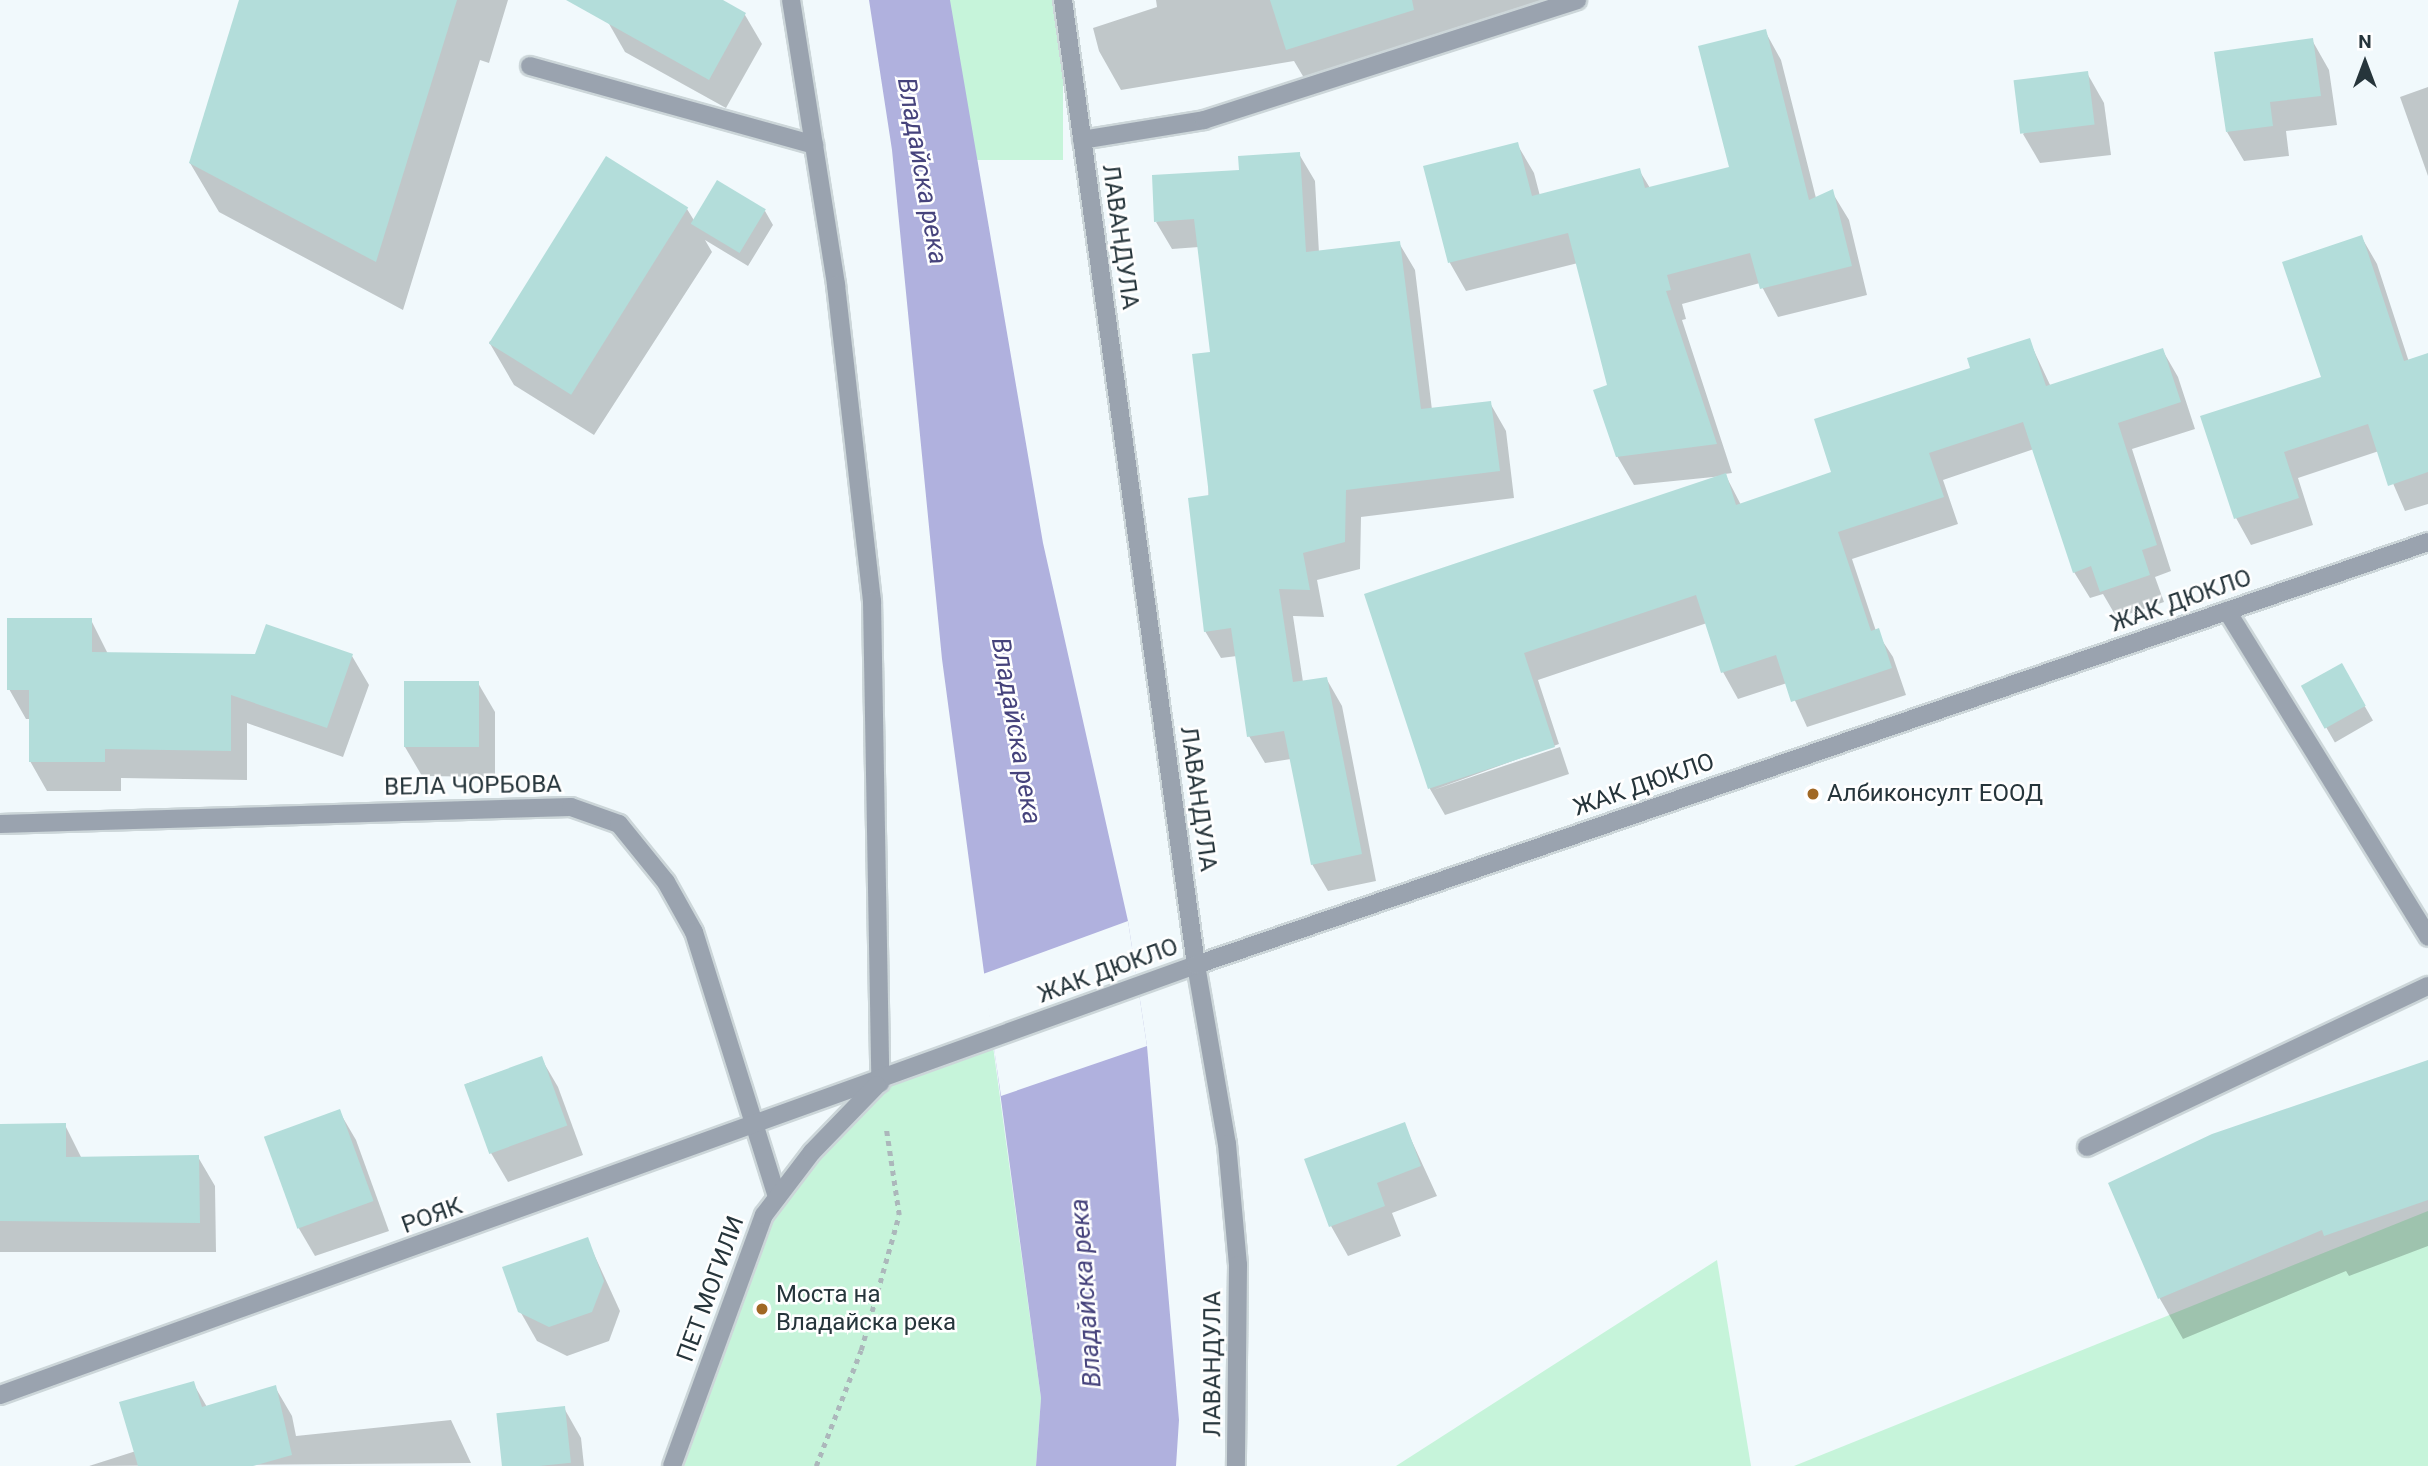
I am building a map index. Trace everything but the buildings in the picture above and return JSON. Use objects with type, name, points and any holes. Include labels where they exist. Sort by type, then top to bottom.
[{"type":"street","points":[[791,0],[848,380],[872,601],[880,1083]]},
{"type":"street","name":"ЛАВАНДУЛА","points":[[1063,0],[1196,965],[1227,1144],[1238,1265],[1237,1466]]},
{"type":"street","name":"ЛАВАНДУЛА","points":[[1082,140],[1204,120],[1577,0]]},
{"type":"street","points":[[530,66],[814,145]]},
{"type":"street","name":"ЖАК ДЮКЛО","points":[[880,1083],[1196,965],[2428,542]]},
{"type":"street","points":[[2228,611],[2428,937]]},
{"type":"street","name":"ВЕЛА ЧОРБОВА","points":[[0,824],[570,807],[620,824],[666,882],[694,932],[777,1197]]},
{"type":"street","points":[[2087,1147],[2428,986]]},
{"type":"street","name":"РОЯК","points":[[0,1395],[880,1083]]},
{"type":"street","name":"ПЕТ МОГИЛИ","points":[[672,1466],[764,1215],[812,1152],[880,1083]]},
{"type":"path","points":[[816,1466],[861,1350],[899,1215],[880,1083]]},
{"type":"green space","points":[[950,0],[1063,0],[1063,160],[950,160]]},
{"type":"green space","points":[[992,1039],[1041,1398],[1036,1466],[672,1466],[764,1215],[880,1083]]},
{"type":"green space","points":[[2428,1211],[2428,1466],[1794,1466]]},
{"type":"green space","points":[[1717,1260],[1751,1466],[1396,1466]]},
{"type":"water","name":"Владайска река","points":[[869,0],[950,0],[1043,543],[1128,921],[1147,1046],[1179,1420],[1176,1466],[1036,1466],[1041,1398],[942,659],[892,150]]},
{"type":"pier","points":[[1128,921],[1147,1046],[1001,1096],[983,974]]},
{"type":"place","name":"Албиконсулт ЕООД","points":[[1813,794]]},
{"type":"place","name":"Моста на Владайска река","points":[[762,1309]]}]
